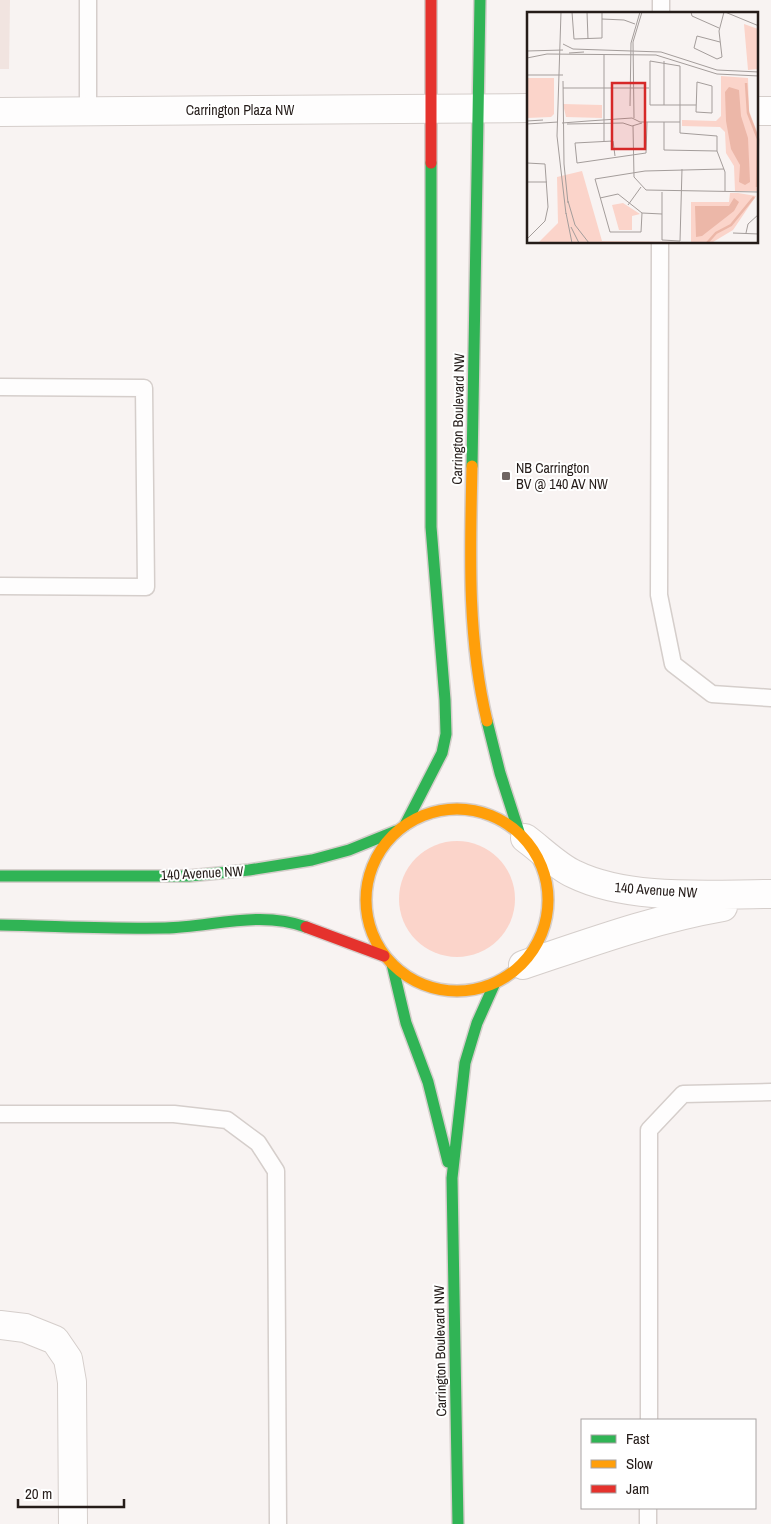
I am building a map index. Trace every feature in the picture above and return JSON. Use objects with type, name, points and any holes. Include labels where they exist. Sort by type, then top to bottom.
[{"type":"street","name":"Carrington Boulevard NW","points":[[401,828],[442,753],[446,734],[444,682],[431,527],[431,0]]},
{"type":"street","name":"Carrington Boulevard NW","points":[[480,0],[470,554],[471,619],[476,672],[494,752],[522,835]]},
{"type":"street","name":"Carrington Plaza NW","points":[[0,112],[527,108]]},
{"type":"street","points":[[758,111],[771,111]]},
{"type":"street","name":"140 Avenue NW","points":[[0,876],[189,876],[248,870],[312,860],[349,850],[401,828],[432,812],[463,808],[493,816],[522,835],[572,874],[604,886],[646,892],[682,894],[771,894]]},
{"type":"street","name":"140 Avenue NW","points":[[388,960],[370,932],[365,896],[374,860],[401,828]]},
{"type":"street","name":"140 Avenue NW","points":[[522,835],[543,867],[549,902],[542,936],[523,965]]},
{"type":"street","name":"140 Avenue NW","points":[[0,926],[166,928],[253,919],[281,921],[300,925],[388,960],[410,978],[430,988],[462,992],[494,985],[523,965],[640,926],[691,912],[771,898]]},
{"type":"street","name":"Carrington Boulevard NW","points":[[388,960],[406,1023],[428,1082],[452,1178]]},
{"type":"street","name":"Carrington Boulevard NW","points":[[458,1524],[452,1178],[465,1063],[476,1023],[494,985]]},
{"type":"street","points":[[0,1325],[26,1328],[54,1340],[68,1359],[72,1382],[73,1524]]},
{"type":"lane","points":[[88,0],[88,112]]},
{"type":"lane","points":[[660,244],[659,595],[673,664],[712,694],[771,698]]},
{"type":"lane","points":[[0,387],[144,388],[146,587],[0,586]]},
{"type":"lane","points":[[649,1419],[649,1130],[683,1094],[771,1092]]},
{"type":"lane","points":[[0,1114],[182,1115],[227,1120],[258,1143],[276,1171],[278,1524]]},
{"type":"lane","points":[[648,1509],[648,1524]]},
{"type":"shaded area","points":[[0,0],[10,0],[9,69],[0,69]]},
{"type":"shaded area","points":[[457,841],[479,846],[498,858],[510,877],[515,899],[510,921],[498,940],[479,952],[457,957],[435,952],[416,940],[404,921],[399,899],[404,877],[416,858],[435,846]]},
{"type":"traffic: fast","points":[[472,466],[480,0]]},
{"type":"traffic: fast","points":[[405,825],[442,753],[446,734],[431,527],[431,163]]},
{"type":"traffic: fast","points":[[487,721],[500,773],[519,832]]},
{"type":"traffic: fast","points":[[0,876],[189,876],[249,870],[312,860],[349,850],[396,831]]},
{"type":"traffic: fast","points":[[0,925],[165,928],[236,921],[271,920],[289,922],[306,927]]},
{"type":"traffic: fast","points":[[392,964],[406,1023],[428,1082],[448,1162]]},
{"type":"traffic: fast","points":[[458,1524],[452,1178],[465,1063],[477,1023],[494,985]]},
{"type":"traffic: slow","points":[[472,466],[471,594],[476,658],[487,721]]},
{"type":"traffic: slow","points":[[466,809],[492,816],[508,824],[527,842],[541,865],[548,891],[548,900],[548,909],[541,935],[533,951],[515,970],[508,976],[483,987],[466,991],[448,991],[422,984],[406,976],[381,951],[373,935],[368,918],[366,891],[373,865],[381,849],[406,824],[422,816],[439,811],[466,809]]},
{"type":"traffic: jam","points":[[431,0],[431,163]]},
{"type":"traffic: jam","points":[[306,927],[384,956]]},
{"type":"place","name":"NB Carrington BV @ 140 AV NW","points":[[506,476]]}]
